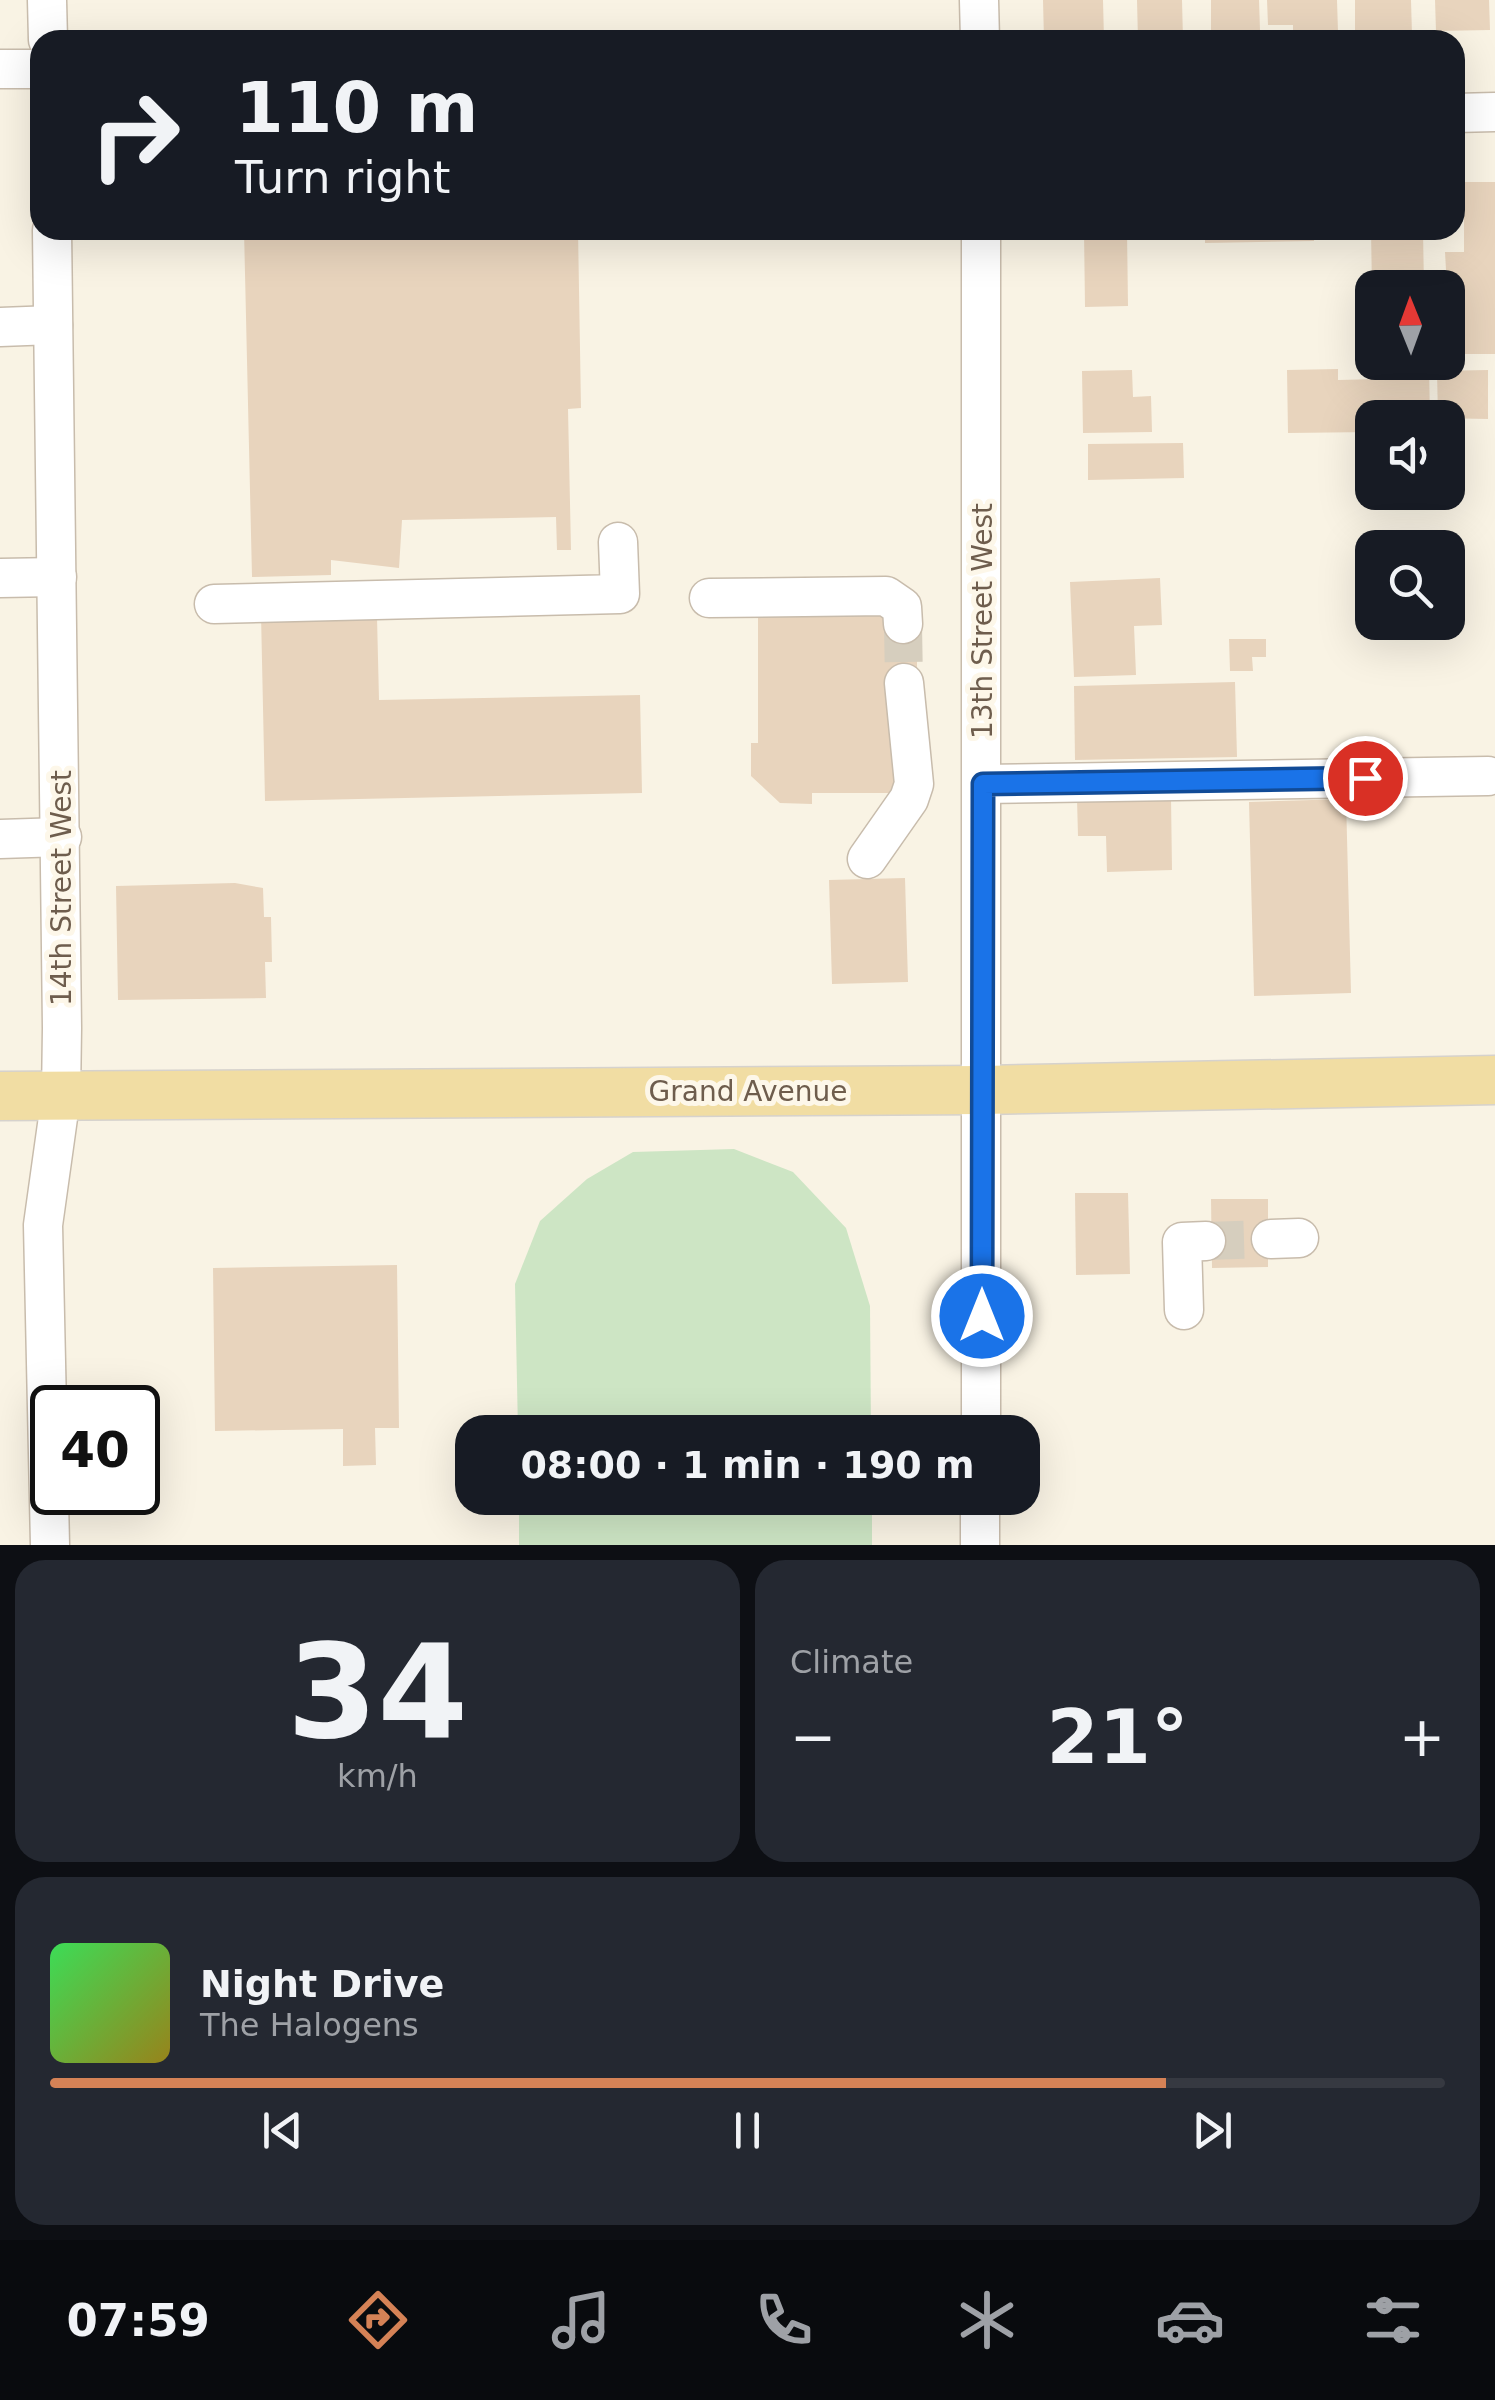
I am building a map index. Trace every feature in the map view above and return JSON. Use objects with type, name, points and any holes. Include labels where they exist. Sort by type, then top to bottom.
[{"type":"main road","name":"Grand Avenue","points":[[0,1096],[983,1090],[1495,1080]]},
{"type":"street","points":[[47,0],[48,30]]},
{"type":"street","points":[[979,0],[980,30]]},
{"type":"street","points":[[0,70],[30,68]]},
{"type":"street","points":[[1465,113],[1495,112]]},
{"type":"street","name":"14th Street West","points":[[50,1545],[43,1225],[61,1096],[62,837],[52,240]]},
{"type":"street","name":"13th Street West","points":[[981,240],[981,1415]]},
{"type":"street","points":[[0,327],[53,325]]},
{"type":"street","points":[[214,604],[620,594],[618,542]]},
{"type":"street","points":[[0,578],[57,577]]},
{"type":"street","points":[[709,598],[886,596],[902,607],[903,624]]},
{"type":"street","points":[[867,859],[910,799],[914,784],[904,683]]},
{"type":"street","points":[[983,784],[1488,776]]},
{"type":"street","points":[[0,839],[62,837]]},
{"type":"street","points":[[1184,1310],[1182,1242],[1206,1241]]},
{"type":"street","points":[[980,1515],[980,1545]]},
{"type":"green space","points":[[734,1149],[793,1172],[846,1228],[870,1306],[871,1415],[518,1415],[515,1284],[540,1221],[587,1179],[633,1152]]},
{"type":"green space","points":[[519,1515],[872,1515],[872,1545],[519,1545]]},
{"type":"building","points":[[1043,0],[1103,0],[1104,30],[1044,30]]},
{"type":"building","points":[[1137,0],[1182,0],[1183,30],[1138,30]]},
{"type":"building","points":[[1211,0],[1259,0],[1260,30],[1211,30]]},
{"type":"building","points":[[1267,0],[1337,0],[1338,30],[1293,30],[1293,25],[1268,25]]},
{"type":"building","points":[[1355,0],[1411,0],[1412,30],[1355,30]]},
{"type":"building","points":[[1435,0],[1489,0],[1490,30],[1436,30]]},
{"type":"building","points":[[1465,182],[1495,182],[1495,354],[1465,354],[1465,270],[1446,270],[1445,252],[1464,252]]},
{"type":"building","points":[[244,240],[578,240],[581,408],[568,409],[571,550],[557,550],[556,517],[402,520],[399,568],[331,560],[331,575],[252,577]]},
{"type":"building","points":[[1084,240],[1127,240],[1128,306],[1085,307]]},
{"type":"building","points":[[1205,240],[1314,241],[1205,243]]},
{"type":"building","points":[[1371,240],[1423,240],[1424,270],[1372,270]]},
{"type":"building","points":[[1338,369],[1338,380],[1429,380],[1430,400],[1355,400],[1355,432],[1288,433],[1287,370]]},
{"type":"building","points":[[1132,370],[1133,397],[1151,396],[1152,432],[1083,433],[1082,371]]},
{"type":"building","points":[[1465,370],[1488,370],[1488,419],[1465,419],[1465,400],[1438,400],[1437,380],[1465,380]]},
{"type":"building","points":[[1183,443],[1184,478],[1088,480],[1088,444]]},
{"type":"building","points":[[1160,578],[1162,625],[1134,626],[1136,675],[1074,677],[1070,582]]},
{"type":"building","points":[[880,608],[917,628],[917,676],[895,676],[894,793],[812,793],[812,804],[780,803],[751,776],[751,743],[758,743],[758,611]]},
{"type":"building","points":[[261,614],[377,617],[379,700],[640,695],[642,793],[265,801]]},
{"type":"building","points":[[1229,639],[1266,639],[1266,657],[1252,657],[1253,671],[1230,671]]},
{"type":"building","points":[[1235,682],[1237,757],[1075,760],[1074,686]]},
{"type":"building","points":[[1171,797],[1172,870],[1107,872],[1106,836],[1078,836],[1077,799]]},
{"type":"building","points":[[1346,799],[1351,993],[1254,996],[1249,802]]},
{"type":"building","points":[[905,878],[908,982],[832,984],[829,880]]},
{"type":"building","points":[[235,883],[263,888],[264,917],[271,917],[272,962],[265,962],[266,998],[118,1000],[116,886]]},
{"type":"building","points":[[1075,1193],[1128,1193],[1130,1274],[1076,1275]]},
{"type":"building","points":[[1211,1199],[1268,1199],[1268,1267],[1212,1268]]},
{"type":"building","points":[[397,1265],[399,1428],[375,1428],[376,1465],[343,1466],[343,1429],[215,1431],[213,1268]]},
{"type":"tunnel","points":[[903,624],[904,683]]},
{"type":"tunnel","points":[[1206,1241],[1271,1239]]},
{"type":"route","points":[[982,1316],[983,784],[1365,778]]}]
